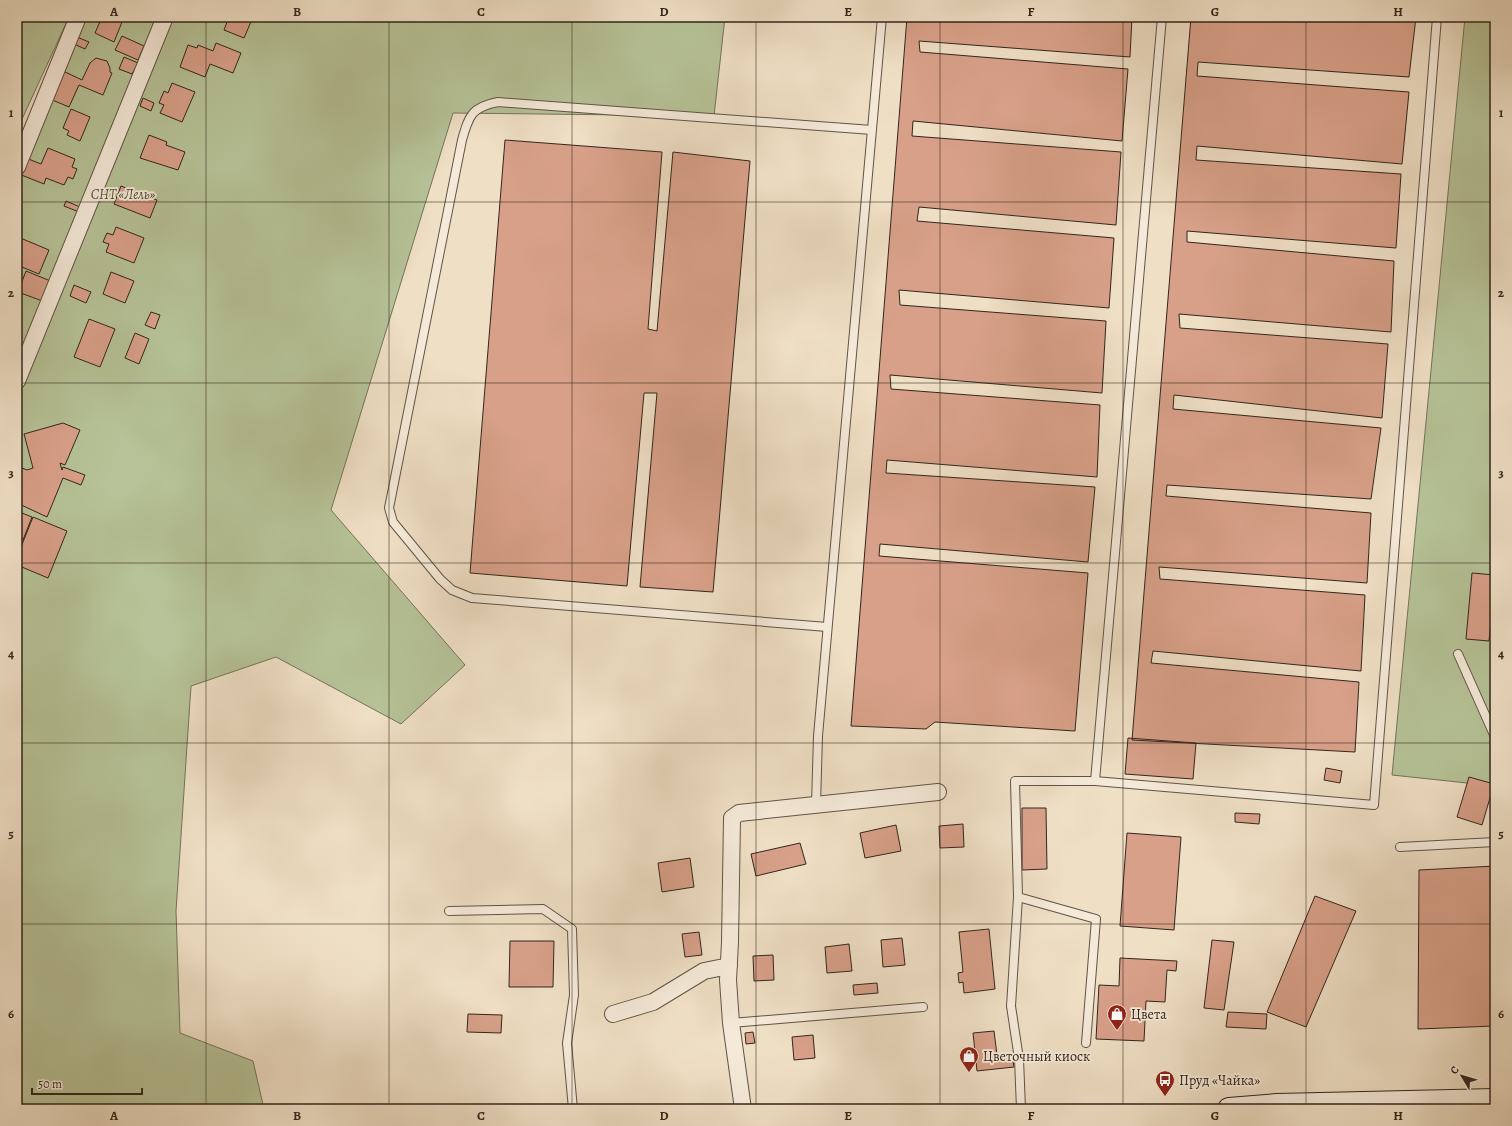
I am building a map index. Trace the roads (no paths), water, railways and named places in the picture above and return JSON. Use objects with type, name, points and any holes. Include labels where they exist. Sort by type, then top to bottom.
[{"type":"main road","points":[[1229,1109],[1277,1105],[1495,1100]]},
{"type":"street","points":[[17,168],[78,17]]},
{"type":"street","points":[[17,381],[165,17]]},
{"type":"street","points":[[743,1109],[731,1023],[728,980],[732,818],[739,813],[938,792]]},
{"type":"street","points":[[613,1014],[653,1002],[704,971],[729,966]]},
{"type":"lane","points":[[816,805],[818,736],[882,17]]},
{"type":"lane","points":[[1095,781],[1162,17]]},
{"type":"lane","points":[[1021,1109],[1019,1060],[1011,1006],[1018,897],[1015,781],[1095,781],[1374,805],[1437,17]]},
{"type":"lane","points":[[828,627],[472,598],[452,590],[440,579],[393,522],[389,508],[462,140],[468,120],[481,105],[498,102],[872,130]]},
{"type":"lane","points":[[1458,654],[1495,737]]},
{"type":"lane","points":[[1400,847],[1495,842]]},
{"type":"lane","points":[[1018,897],[1096,919],[1086,1043]]},
{"type":"lane","points":[[449,911],[543,909],[572,929],[574,995],[567,1043],[573,1109]]},
{"type":"lane","points":[[731,1023],[923,1007]]},
{"type":"place","name":"Цвета","points":[[1117,1031]]},
{"type":"place","name":"Цветочный киоск","points":[[969,1073]]},
{"type":"place","name":"Пруд «Чайка»","points":[[1165,1097]]},
{"type":"park label","name":"СНТ «Лель»","points":[[123,194]]}]
